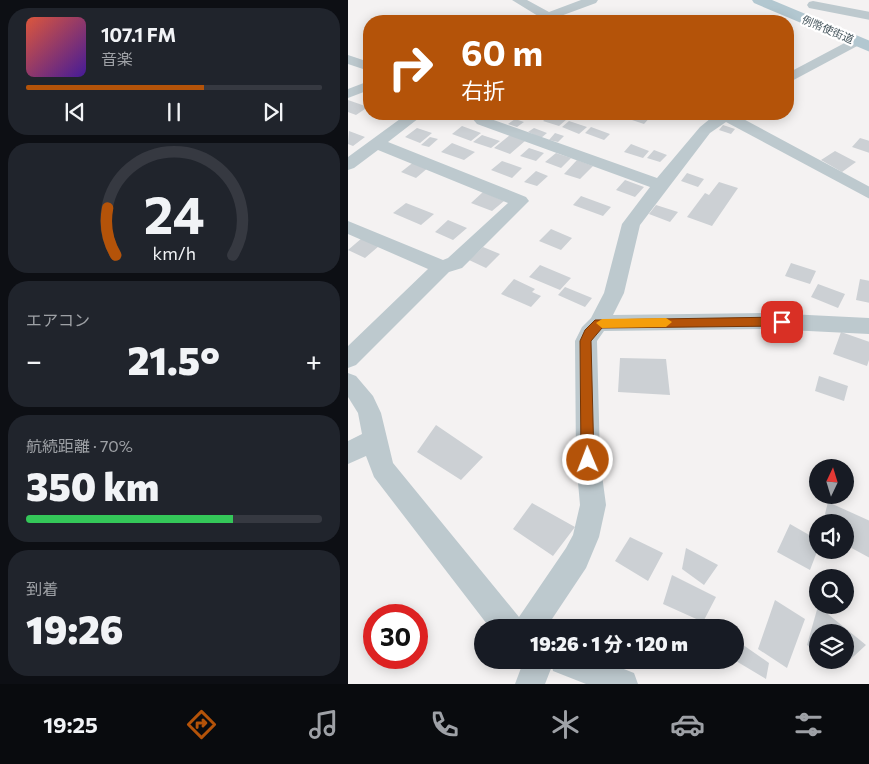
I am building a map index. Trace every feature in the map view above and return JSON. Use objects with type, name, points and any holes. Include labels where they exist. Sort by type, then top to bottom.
[{"type":"main road","name":"例幣使街道","points":[[759,0],[863,44]]},
{"type":"street","points":[[518,0],[540,15]]},
{"type":"street","points":[[558,15],[592,0]]},
{"type":"street","points":[[795,15],[815,2],[870,16]]},
{"type":"street","points":[[794,76],[863,44]]},
{"type":"street","points":[[348,59],[363,65]]},
{"type":"street","points":[[348,94],[363,88]]},
{"type":"street","points":[[348,94],[363,100]]},
{"type":"street","points":[[348,165],[408,120]]},
{"type":"street","points":[[481,120],[660,185]]},
{"type":"street","points":[[535,619],[576,558],[586,538],[593,505],[588,460],[586,341],[589,333],[599,323],[614,293],[631,224],[705,130],[718,120]]},
{"type":"street","points":[[736,120],[870,194]]},
{"type":"street","points":[[348,358],[442,267],[455,262],[520,201],[378,144]]},
{"type":"street","points":[[348,227],[442,267]]},
{"type":"street","points":[[599,323],[746,320],[870,326]]},
{"type":"street","points":[[348,382],[359,392],[367,404],[371,415],[374,440],[383,469],[502,619]]},
{"type":"street","points":[[348,453],[374,440]]},
{"type":"street","points":[[530,684],[536,669]]},
{"type":"street","points":[[586,669],[623,684]]},
{"type":"building","points":[[348,100],[363,105],[363,110],[356,115],[348,112]]},
{"type":"building","points":[[514,120],[524,122],[517,127],[508,124]]},
{"type":"building","points":[[544,120],[566,120],[559,126],[543,121]]},
{"type":"building","points":[[632,120],[648,120],[644,124]]},
{"type":"building","points":[[569,121],[587,127],[579,134],[562,127]]},
{"type":"building","points":[[723,125],[735,129],[731,134],[719,130]]},
{"type":"building","points":[[462,126],[481,133],[471,141],[452,134]]},
{"type":"building","points":[[591,127],[610,134],[604,140],[585,133]]},
{"type":"building","points":[[417,128],[432,133],[420,143],[405,137]]},
{"type":"building","points":[[534,128],[547,133],[541,138],[528,132]]},
{"type":"building","points":[[349,131],[365,137],[353,146],[348,144]]},
{"type":"building","points":[[555,133],[564,136],[558,142],[549,140]]},
{"type":"building","points":[[482,135],[500,141],[491,148],[473,142]]},
{"type":"building","points":[[510,135],[525,141],[510,154],[494,148]]},
{"type":"building","points":[[430,137],[438,139],[429,147],[421,145]]},
{"type":"building","points":[[860,138],[870,141],[870,153],[852,147]]},
{"type":"building","points":[[452,143],[475,152],[464,160],[441,152]]},
{"type":"building","points":[[631,144],[649,151],[643,158],[624,152]]},
{"type":"building","points":[[529,148],[544,153],[536,161],[520,156]]},
{"type":"building","points":[[654,150],[667,155],[660,162],[647,158]]},
{"type":"building","points":[[835,151],[856,162],[842,172],[821,160]]},
{"type":"building","points":[[556,153],[571,158],[561,168],[545,162]]},
{"type":"building","points":[[577,160],[593,166],[580,179],[564,174]]},
{"type":"building","points":[[415,161],[429,167],[416,178],[401,172]]},
{"type":"building","points":[[502,161],[522,168],[512,178],[491,170]]},
{"type":"building","points":[[536,171],[548,176],[537,186],[524,182]]},
{"type":"building","points":[[687,173],[704,179],[698,187],[681,181]]},
{"type":"building","points":[[625,180],[644,187],[635,197],[616,190]]},
{"type":"building","points":[[719,182],[738,188],[712,226],[687,217],[705,193],[709,195]]},
{"type":"building","points":[[483,192],[504,201],[492,211],[471,203]]},
{"type":"building","points":[[581,196],[611,207],[603,216],[573,205]]},
{"type":"building","points":[[406,203],[434,214],[421,225],[393,213]]},
{"type":"building","points":[[656,205],[678,212],[670,222],[649,214]]},
{"type":"building","points":[[448,220],[467,228],[453,240],[435,232]]},
{"type":"building","points":[[551,229],[572,238],[561,250],[539,241]]},
{"type":"building","points":[[362,238],[379,246],[365,258],[348,250]]},
{"type":"building","points":[[483,247],[500,254],[486,268],[469,260]]},
{"type":"building","points":[[791,263],[816,271],[810,284],[785,276]]},
{"type":"building","points":[[540,265],[571,278],[560,290],[529,277]]},
{"type":"building","points":[[514,279],[535,289],[532,292],[541,296],[531,307],[501,294]]},
{"type":"building","points":[[860,279],[870,281],[870,303],[856,300]]},
{"type":"building","points":[[818,284],[845,294],[838,308],[811,297]]},
{"type":"building","points":[[565,287],[592,298],[585,307],[558,295]]},
{"type":"building","points":[[841,332],[870,342],[870,357],[867,366],[833,354]]},
{"type":"building","points":[[620,358],[666,359],[670,395],[618,392]]},
{"type":"building","points":[[819,376],[848,386],[844,401],[815,391]]},
{"type":"building","points":[[436,425],[483,457],[461,480],[417,452]]},
{"type":"building","points":[[532,503],[575,527],[553,556],[513,529]]},
{"type":"building","points":[[828,504],[832,504],[870,521],[870,558],[854,549],[854,514],[825,514]]},
{"type":"building","points":[[790,524],[809,535],[809,559],[814,559],[809,569],[777,552]]},
{"type":"building","points":[[630,537],[663,553],[648,581],[615,561]]},
{"type":"building","points":[[686,548],[718,565],[704,585],[682,569]]},
{"type":"building","points":[[672,575],[716,597],[705,619],[696,619],[663,604]]},
{"type":"building","points":[[775,600],[805,619],[787,668],[758,649]]},
{"type":"building","points":[[816,614],[828,614],[840,624],[813,624]]},
{"type":"building","points":[[854,635],[866,645],[854,656]]},
{"type":"building","points":[[744,646],[769,663],[766,679],[744,666]]},
{"type":"slow traffic","points":[[602,323],[666,322]]},
{"type":"route","points":[[588,460],[586,341],[589,333],[599,323],[746,320],[782,322]]}]
